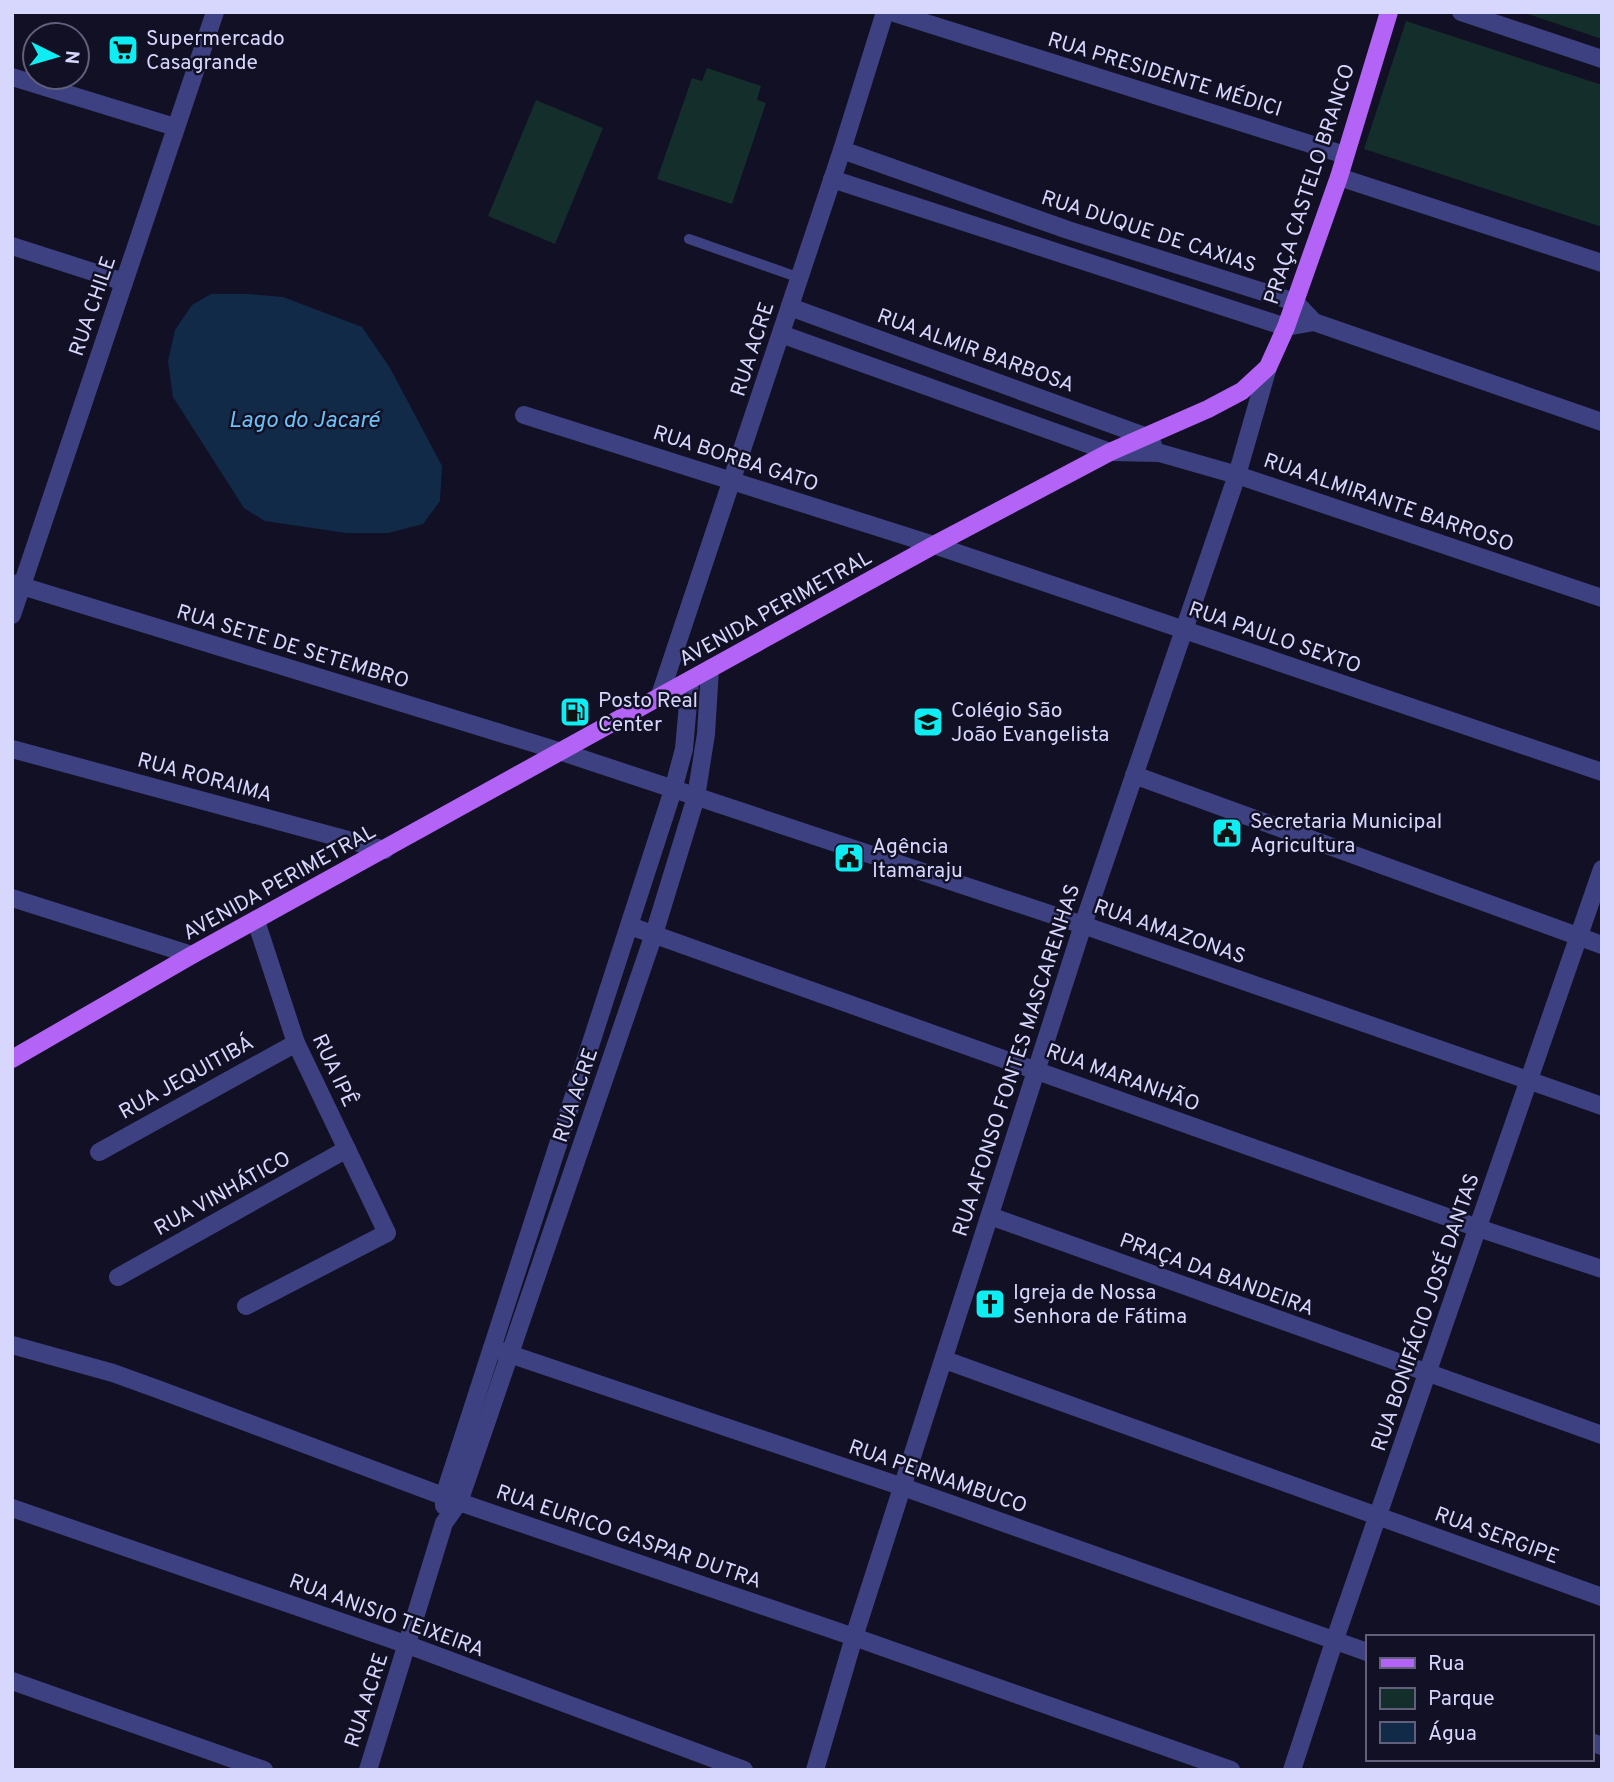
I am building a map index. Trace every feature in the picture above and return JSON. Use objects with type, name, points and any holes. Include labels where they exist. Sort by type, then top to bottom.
[{"type":"main road","name":"PRAÇA CASTELO BRANCO","points":[[1268,367],[1286,327],[1339,177],[1389,12]]},
{"type":"main road","name":"AVENIDA PERIMETRAL","points":[[12,1059],[192,955],[934,545],[1110,452],[1242,391],[1268,367]]},
{"type":"street","name":"RUA CHILE","points":[[12,615],[17,584],[124,282],[215,12]]},
{"type":"street","name":"RUA ACRE","points":[[659,698],[800,278],[885,12]]},
{"type":"street","name":"RUA PRESIDENTE MÉDICI","points":[[891,12],[1345,155]]},
{"type":"street","points":[[1461,12],[1602,60]]},
{"type":"street","points":[[12,77],[175,127]]},
{"type":"street","name":"RUA DUQUE DE CAXIAS","points":[[842,150],[1068,230],[1295,302],[1314,322]]},
{"type":"street","points":[[1339,177],[1602,263]]},
{"type":"street","points":[[832,179],[1286,327],[1314,322],[1602,422]]},
{"type":"street","points":[[1059,255],[1068,230]]},
{"type":"street","points":[[12,246],[124,282]]},
{"type":"street","name":"RUA ALMIR BARBOSA","points":[[790,307],[1147,437]]},
{"type":"street","points":[[781,334],[1110,452]]},
{"type":"street","name":"RUA AFONSO FONTES MASCARENHAS","points":[[815,1770],[854,1637],[1083,925],[1237,474],[1268,367]]},
{"type":"street","name":"RUA BORBA GATO","points":[[524,415],[934,545]]},
{"type":"street","points":[[1147,437],[1160,453]]},
{"type":"street","name":"RUA ALMIRANTE BARROSO","points":[[1110,452],[1160,453],[1237,474],[1602,598]]},
{"type":"street","name":"RUA PAULO SEXTO","points":[[934,545],[1602,772]]},
{"type":"street","name":"RUA SETE DE SETEMBRO","points":[[17,584],[562,752]]},
{"type":"street","name":"RUA ACRE","points":[[451,1499],[512,1353],[654,934],[696,797],[706,734],[710,669]]},
{"type":"street","name":"RUA ACRE","points":[[368,1770],[444,1524],[492,1348],[673,790],[684,750],[690,681]]},
{"type":"street","name":"RUA RORAIMA","points":[[12,749],[385,850]]},
{"type":"street","name":"RUA AMAZONAS","points":[[562,752],[1083,925],[1602,1106]]},
{"type":"street","points":[[1134,775],[1602,945]]},
{"type":"street","name":"RUA BONIFÁCIO JOSÉ DANTAS","points":[[1292,1770],[1602,869]]},
{"type":"street","points":[[12,898],[192,955]]},
{"type":"street","name":"RUA IPÊ","points":[[246,1306],[387,1233],[296,1042],[256,922]]},
{"type":"street","name":"RUA MARANHÃO","points":[[630,926],[1478,1228],[1602,1269]]},
{"type":"street","name":"RUA JEQUITIBÁ","points":[[99,1152],[296,1042]]},
{"type":"street","name":"RUA VINHÁTICO","points":[[118,1277],[347,1149]]},
{"type":"street","name":"PRAÇA DA BANDEIRA","points":[[990,1216],[1428,1375],[1602,1435]]},
{"type":"street","name":"RUA EURICO GASPAR DUTRA","points":[[12,1345],[148,1385],[451,1499],[1231,1770]]},
{"type":"street","name":"RUA PERNAMBUCO","points":[[492,1348],[903,1488],[1366,1652]]},
{"type":"street","points":[[945,1360],[1377,1517]]},
{"type":"street","name":"RUA ANISIO TEIXEIRA","points":[[12,1508],[408,1645],[744,1770]]},
{"type":"street","name":"RUA SERGIPE","points":[[1377,1517],[1602,1597]]},
{"type":"street","points":[[12,1681],[264,1770]]},
{"type":"lane","points":[[689,239],[800,278]]},
{"type":"green space","points":[[1522,12],[1602,12],[1602,39]]},
{"type":"green space","points":[[1406,21],[1602,85],[1602,227],[1364,149]]},
{"type":"green space","points":[[707,68],[761,86],[757,100],[766,103],[732,204],[657,179],[692,78],[702,81]]},
{"type":"green space","points":[[536,100],[603,128],[555,244],[488,216]]},
{"type":"water","name":"Lago do Jacaré","points":[[211,294],[283,297],[362,327],[390,368],[442,466],[440,501],[423,524],[388,533],[346,533],[265,521],[244,508],[173,397],[168,361],[175,330],[192,305]]},
{"type":"place","name":"Supermercado Casagrande","points":[[123,50]]},
{"type":"place","name":"Posto Real Center","points":[[575,712]]},
{"type":"place","name":"Colégio São João Evangelista","points":[[928,722]]},
{"type":"place","name":"Secretaria Municipal Agricultura","points":[[1227,833]]},
{"type":"place","name":"Agência Itamaraju","points":[[849,858]]},
{"type":"place","name":"Igreja de Nossa Senhora de Fátima","points":[[990,1304]]}]
